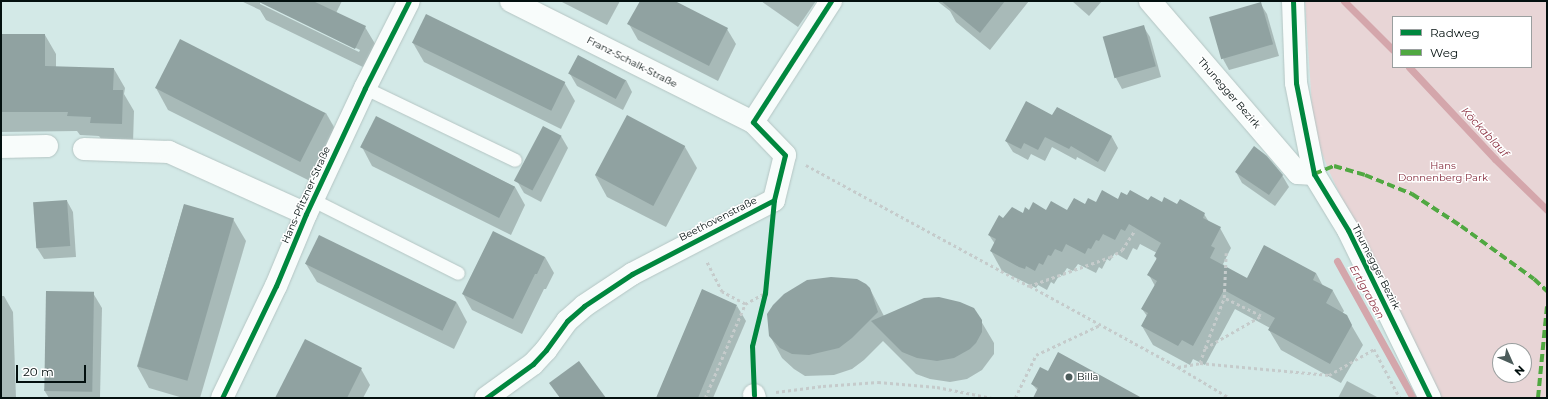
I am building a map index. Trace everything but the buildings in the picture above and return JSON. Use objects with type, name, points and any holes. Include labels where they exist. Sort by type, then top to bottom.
[{"type":"street","name":"Hans-Pfitzner-Straße","points":[[222,398],[276,286],[309,207],[365,88],[409,1]]},
{"type":"street","name":"Franz-Schalk-Straße","points":[[511,1],[753,122]]},
{"type":"street","points":[[753,122],[831,1]]},
{"type":"street","name":"Thunegger Bezirk","points":[[1150,1],[1298,173],[1314,174]]},
{"type":"street","name":"Thumegger Bezirk","points":[[1293,1],[1296,83],[1314,174],[1348,230],[1430,398]]},
{"type":"street","name":"Beethovenstraße","points":[[486,398],[533,364],[546,350],[567,321],[584,306],[632,274],[774,200],[785,155],[753,122]]},
{"type":"street","points":[[1,147],[47,146]]},
{"type":"street","name":"Hans-Pfitzner-Straße","points":[[84,149],[169,152],[309,207]]},
{"type":"lane","points":[[365,88],[515,160]]},
{"type":"lane","points":[[309,207],[458,273]]},
{"type":"path","points":[[820,171],[1101,324],[1230,398]]},
{"type":"path","points":[[1029,286],[1110,257],[1122,250],[1135,230]]},
{"type":"path","points":[[695,240],[722,292],[745,304]]},
{"type":"path","points":[[1200,363],[1224,298],[1226,254]]},
{"type":"path","points":[[705,398],[745,304],[765,293]]},
{"type":"path","points":[[1205,348],[1260,316],[1224,298]]},
{"type":"path","points":[[1015,398],[1036,355],[1101,324]]},
{"type":"path","points":[[1178,367],[1200,363],[1329,375],[1374,349],[1400,398]]},
{"type":"path","points":[[755,397],[823,386],[878,382],[937,387],[992,398]]},
{"type":"green space","name":"Hans Donnenberg Park","points":[[1305,1],[1547,1],[1547,398],[1436,398],[1329,171],[1319,145],[1313,122]]},
{"type":"waterway","name":"Köckablauf","points":[[1344,1],[1392,49]]},
{"type":"waterway","name":"Köckablauf","points":[[1410,68],[1495,159],[1547,210]]},
{"type":"waterway","name":"Ertlgraben","points":[[1337,261],[1413,398]]},
{"type":"marked path","points":[[1314,174],[1334,166],[1365,175],[1412,194],[1461,226],[1534,279],[1547,291]]},
{"type":"marked path","points":[[1538,398],[1547,306]]},
{"type":"cycle path","points":[[222,398],[276,286],[306,214],[365,88],[409,1]]},
{"type":"cycle path","points":[[486,398],[533,364],[546,350],[567,321],[584,306],[632,274],[774,200],[785,155],[753,122],[831,1]]},
{"type":"cycle path","points":[[1293,1],[1296,83],[1314,174],[1348,230],[1430,398]]},
{"type":"cycle path","points":[[754,395],[752,346],[765,293],[774,200]]},
{"type":"place","name":"Billa","points":[[1069,377]]}]
